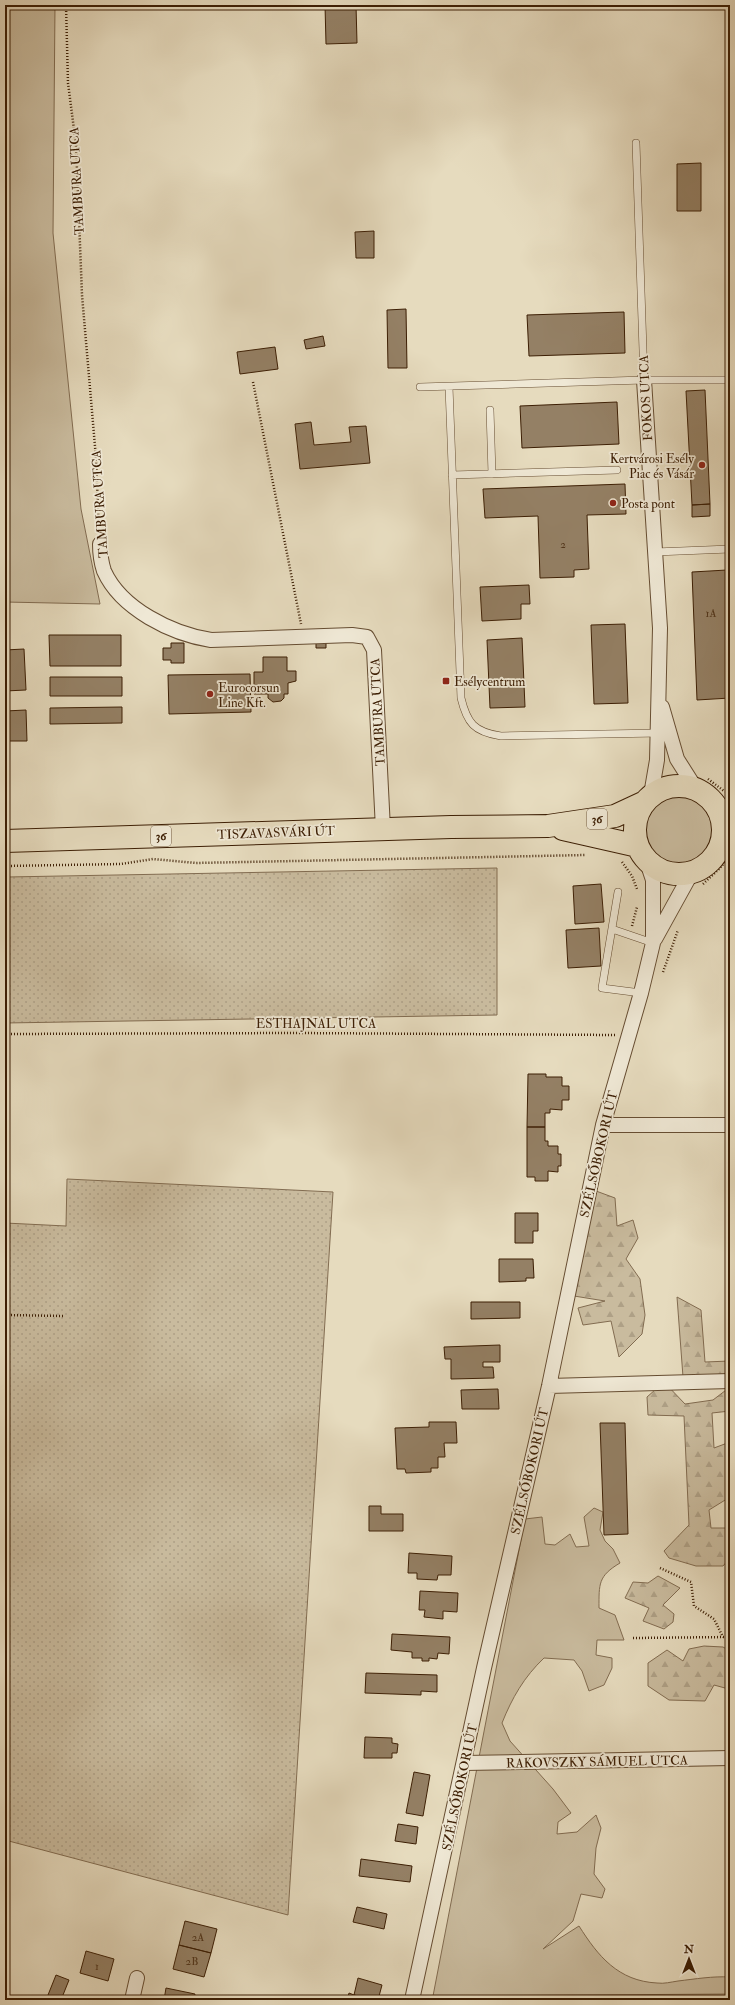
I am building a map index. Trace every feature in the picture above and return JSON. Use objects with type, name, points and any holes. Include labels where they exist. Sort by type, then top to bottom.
[{"type":"main road","name":"36","points":[[673,786],[685,786],[696,789],[723,809],[722,820],[724,848],[707,864],[692,872],[682,873],[662,870],[642,853],[608,838],[548,826],[615,816],[647,799],[661,789],[673,786]]},
{"type":"main road","points":[[642,853],[635,828],[639,811],[647,799]]},
{"type":"main road","name":"TISZAVASVÁRI ÚT","points":[[5,841],[382,829],[548,826]]},
{"type":"street","name":"FOKOS UTCA","points":[[644,380],[660,628],[659,695],[663,732],[657,748],[654,782],[647,799]]},
{"type":"street","name":"TAMBURA UTCA","points":[[100,544],[104,570],[111,582],[142,613],[175,631],[190,637],[211,640],[352,635],[367,637],[374,650],[382,829]]},
{"type":"street","points":[[663,732],[677,759],[696,789]]},
{"type":"street","points":[[642,853],[653,880],[653,943]]},
{"type":"street","points":[[653,943],[692,872]]},
{"type":"street","name":"SZÉLSŐBOKORI ÚT","points":[[412,2000],[484,1668],[549,1386],[603,1125],[641,993],[653,943]]},
{"type":"street","points":[[603,1125],[730,1124]]},
{"type":"street","points":[[549,1386],[730,1381]]},
{"type":"street","name":"RAKOVSZKY SÁMUEL UTCA","points":[[464,1764],[730,1758]]},
{"type":"street","points":[[132,2000],[136,1978]]},
{"type":"lane","name":"FOKOS UTCA","points":[[636,143],[644,380]]},
{"type":"lane","points":[[420,387],[644,380],[730,380]]},
{"type":"lane","points":[[449,387],[461,698],[464,712],[472,725],[486,734],[501,736],[663,732]]},
{"type":"lane","points":[[490,410],[492,474]]},
{"type":"lane","points":[[452,476],[617,470]]},
{"type":"lane","points":[[655,552],[730,549]]},
{"type":"lane","points":[[618,892],[602,988],[641,993]]},
{"type":"lane","points":[[612,929],[653,943]]},
{"type":"path","name":"TAMBURA UTCA","points":[[66,5],[68,82],[76,145],[82,295],[96,458],[100,544]]},
{"type":"path","points":[[252,382],[304,636]]},
{"type":"path","points":[[5,866],[121,864],[153,859],[196,863],[587,855]]},
{"type":"path","points":[[620,860],[632,876],[639,893]]},
{"type":"path","points":[[662,973],[680,924]]},
{"type":"path","name":"ESTHAJNAL UTCA","points":[[5,1034],[294,1033],[628,1036]]},
{"type":"path","points":[[5,1315],[64,1316]]},
{"type":"path","points":[[660,1568],[691,1582],[694,1606],[714,1619],[723,1637]]},
{"type":"path","points":[[633,1638],[730,1637]]},
{"type":"green space","points":[[5,5],[55,5],[53,233],[81,509],[100,604],[5,602]]},
{"type":"green space","points":[[679,794],[692,797],[704,804],[711,816],[714,829],[711,842],[704,854],[692,861],[679,864],[666,861],[654,854],[647,842],[644,829],[647,816],[654,804],[666,797]]},
{"type":"green space","points":[[497,868],[497,1015],[5,1023],[5,885],[7,877]]},
{"type":"green space","points":[[67,1179],[333,1192],[288,1915],[5,1840],[5,1223],[66,1226]]},
{"type":"green space","points":[[596,1191],[615,1198],[617,1226],[633,1220],[638,1238],[626,1259],[640,1279],[645,1315],[642,1334],[619,1357],[611,1321],[583,1325],[578,1308],[605,1301],[574,1296]]},
{"type":"green space","points":[[677,1297],[701,1310],[705,1362],[730,1361],[730,1376],[683,1377]]},
{"type":"green space","points":[[664,1382],[685,1404],[713,1400],[730,1387],[730,1411],[712,1413],[714,1448],[730,1442],[730,1497],[709,1510],[711,1528],[730,1528],[730,1558],[723,1566],[696,1566],[669,1558],[664,1551],[689,1525],[684,1416],[648,1415],[647,1397]]},
{"type":"green space","points":[[594,1508],[603,1512],[600,1530],[605,1541],[613,1549],[620,1563],[607,1572],[601,1581],[599,1608],[615,1615],[624,1640],[597,1640],[596,1655],[612,1658],[612,1668],[604,1685],[589,1691],[582,1671],[574,1660],[544,1658],[519,1688],[502,1723],[510,1741],[553,1789],[571,1813],[558,1822],[557,1834],[577,1832],[596,1815],[601,1828],[596,1848],[594,1874],[605,1889],[602,1898],[581,1894],[573,1921],[543,1949],[579,1926],[586,1937],[610,1965],[631,1977],[643,1981],[662,1983],[704,1978],[730,1977],[730,1994],[433,1996],[525,1519],[542,1517],[545,1544],[555,1545],[570,1534],[576,1547],[589,1546],[584,1517]]},
{"type":"green space","points":[[658,1576],[680,1588],[663,1605],[674,1614],[673,1622],[664,1629],[643,1621],[649,1608],[625,1598],[633,1582],[648,1583]]},
{"type":"green space","points":[[704,1646],[723,1647],[730,1651],[730,1687],[725,1688],[714,1685],[705,1701],[669,1700],[648,1686],[648,1663],[667,1650],[683,1661],[689,1649]]},
{"type":"building","points":[[325,5],[356,5],[357,43],[326,44]]},
{"type":"building","points":[[701,163],[701,211],[677,211],[677,164]]},
{"type":"building","points":[[726,192],[730,192],[730,206],[726,206]]},
{"type":"building","points":[[374,231],[374,258],[356,258],[355,232]]},
{"type":"building","points":[[406,309],[407,368],[388,368],[387,310]]},
{"type":"building","points":[[624,312],[625,353],[529,356],[527,315]]},
{"type":"building","points":[[323,336],[325,346],[306,349],[304,340]]},
{"type":"building","points":[[275,347],[278,369],[240,374],[237,352]]},
{"type":"building","points":[[705,390],[710,504],[692,505],[686,391]]},
{"type":"building","points":[[617,402],[619,444],[522,448],[520,406]]},
{"type":"building","points":[[311,422],[314,445],[351,442],[349,427],[366,426],[370,463],[300,469],[295,424]]},
{"type":"building","points":[[625,484],[626,514],[587,515],[589,569],[574,570],[574,577],[540,578],[538,516],[485,518],[483,489]]},
{"type":"building","points":[[710,504],[710,516],[692,517],[692,505]]},
{"type":"building","points":[[727,570],[730,698],[697,700],[692,572]]},
{"type":"building","points":[[529,585],[530,604],[521,604],[521,619],[482,621],[480,587]]},
{"type":"building","points":[[625,624],[628,703],[594,704],[591,625]]},
{"type":"building","points":[[49,635],[121,635],[121,666],[50,666]]},
{"type":"building","points":[[522,638],[525,707],[490,708],[487,640]]},
{"type":"building","points":[[316,639],[326,640],[326,648],[316,648]]},
{"type":"building","points":[[171,643],[184,643],[184,663],[171,663],[171,660],[163,660],[163,648],[171,648]]},
{"type":"building","points":[[24,649],[26,690],[5,691],[5,650]]},
{"type":"building","points":[[263,657],[287,657],[287,671],[296,671],[296,681],[288,683],[288,694],[284,694],[284,698],[281,701],[273,702],[268,698],[268,694],[254,694],[254,672],[263,672]]},
{"type":"building","name":"Eurocorsun Line Kft.","points":[[250,674],[251,712],[169,714],[168,675]]},
{"type":"building","points":[[50,677],[122,677],[122,696],[50,696]]},
{"type":"building","points":[[122,707],[122,723],[50,724],[50,708]]},
{"type":"building","points":[[26,710],[27,741],[5,741],[5,711]]},
{"type":"building","points":[[601,884],[604,922],[575,924],[573,886]]},
{"type":"building","points":[[599,928],[601,966],[568,968],[566,930]]},
{"type":"building","points":[[528,1074],[546,1074],[546,1077],[562,1077],[562,1086],[569,1086],[569,1100],[562,1100],[562,1110],[550,1109],[550,1113],[545,1113],[545,1127],[527,1127]]},
{"type":"building","points":[[527,1127],[545,1127],[545,1141],[548,1141],[548,1146],[558,1146],[558,1154],[561,1154],[561,1166],[558,1166],[558,1172],[548,1171],[548,1181],[535,1181],[535,1177],[527,1177]]},
{"type":"building","points":[[515,1213],[538,1213],[538,1231],[533,1231],[533,1243],[515,1243]]},
{"type":"building","points":[[499,1259],[533,1259],[534,1278],[526,1278],[526,1281],[499,1282]]},
{"type":"building","points":[[471,1302],[520,1302],[520,1318],[471,1319]]},
{"type":"building","points":[[500,1345],[500,1362],[483,1362],[483,1367],[493,1367],[494,1378],[451,1379],[451,1359],[445,1359],[444,1347]]},
{"type":"building","points":[[498,1389],[499,1409],[462,1409],[461,1390]]},
{"type":"building","points":[[429,1422],[456,1422],[457,1443],[444,1443],[445,1457],[438,1457],[438,1468],[431,1468],[431,1472],[406,1473],[405,1469],[397,1469],[395,1428],[429,1427]]},
{"type":"building","points":[[600,1423],[625,1423],[628,1534],[604,1535]]},
{"type":"building","points":[[369,1506],[381,1506],[381,1514],[403,1514],[403,1531],[369,1531]]},
{"type":"building","points":[[409,1553],[452,1556],[451,1575],[438,1575],[437,1580],[417,1579],[417,1573],[408,1573]]},
{"type":"building","points":[[420,1591],[458,1593],[457,1612],[443,1611],[443,1619],[424,1617],[425,1610],[419,1610]]},
{"type":"building","points":[[392,1634],[450,1637],[449,1654],[438,1653],[437,1659],[429,1658],[429,1661],[422,1661],[422,1658],[412,1658],[412,1652],[391,1650]]},
{"type":"building","points":[[366,1673],[437,1675],[437,1692],[421,1691],[421,1695],[365,1693]]},
{"type":"building","points":[[365,1737],[392,1738],[392,1743],[398,1744],[397,1753],[392,1753],[392,1758],[364,1758]]},
{"type":"building","points":[[414,1772],[430,1775],[423,1816],[406,1813]]},
{"type":"building","points":[[398,1824],[418,1827],[416,1844],[395,1841]]},
{"type":"building","points":[[361,1859],[412,1866],[410,1882],[359,1876]]},
{"type":"building","points":[[357,1907],[387,1914],[384,1929],[353,1922]]},
{"type":"building","points":[[185,1921],[217,1929],[211,1953],[179,1945]]},
{"type":"building","points":[[179,1945],[211,1953],[204,1977],[173,1969]]},
{"type":"building","points":[[86,1951],[114,1959],[108,1981],[80,1973]]},
{"type":"building","points":[[56,1975],[69,1980],[61,2000],[46,2000]]},
{"type":"building","points":[[358,1978],[382,1985],[378,2000],[354,1995]]},
{"type":"building","points":[[166,1988],[195,1994],[194,2000],[164,2000]]},
{"type":"building","points":[[349,1993],[354,1995],[372,2000],[347,2000]]},
{"type":"place","name":"Kertvárosi Esély Piac és Vásár","points":[[702,465]]},
{"type":"place","name":"Posta pont","points":[[613,503]]},
{"type":"place","name":"Esélycentrum","points":[[446,681]]},
{"type":"place","name":"Eurocorsun Line Kft.","points":[[210,694]]}]
